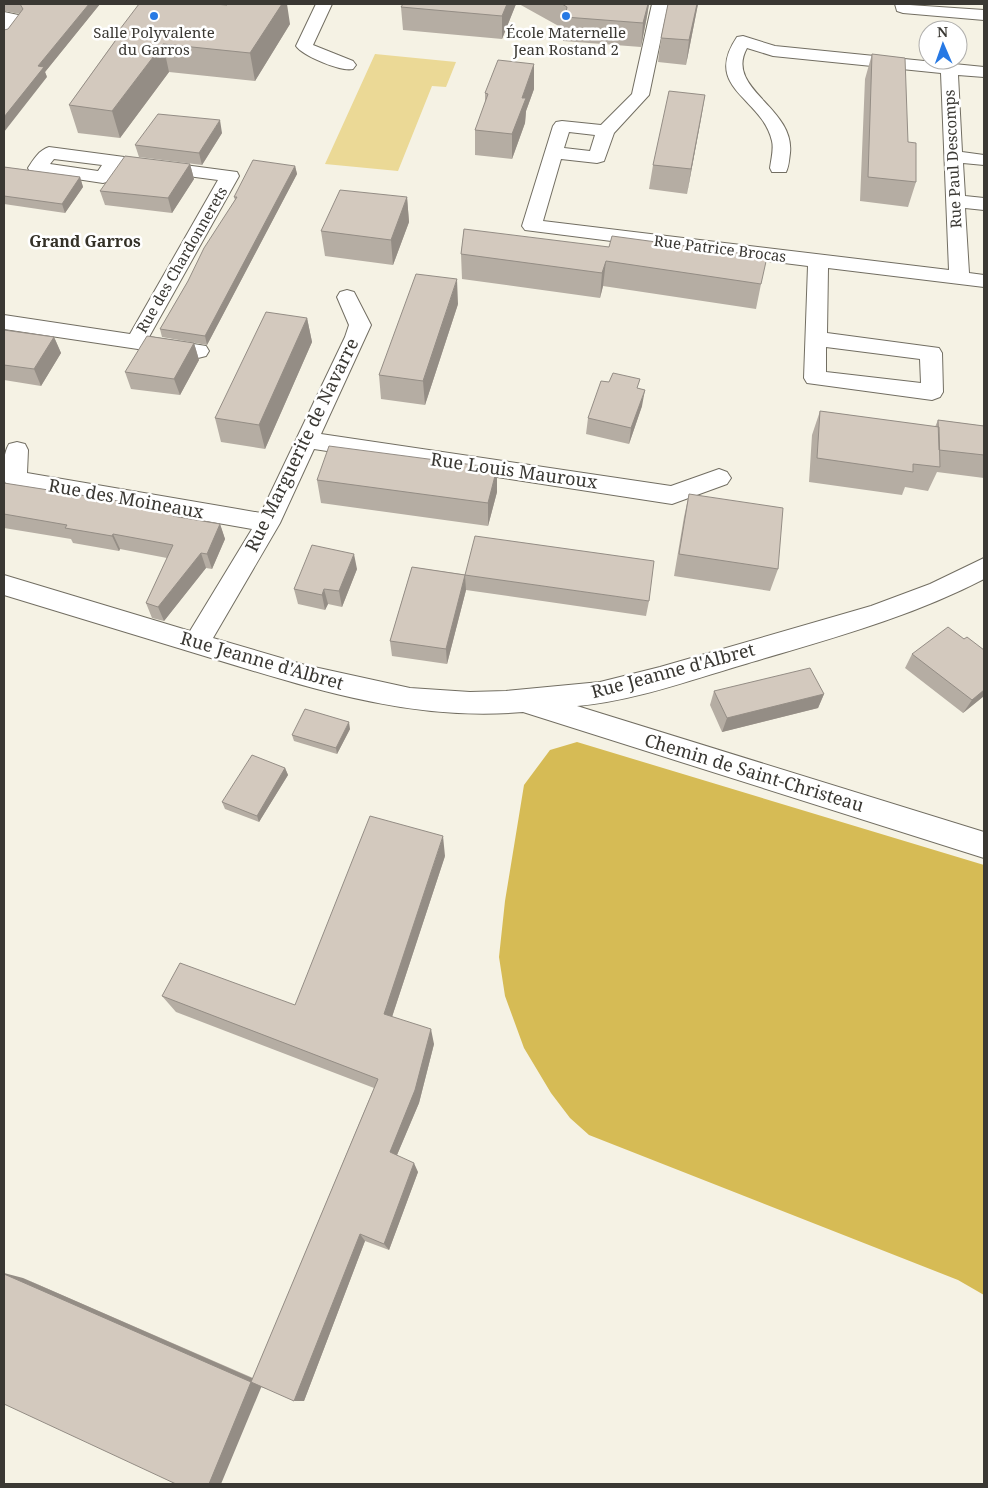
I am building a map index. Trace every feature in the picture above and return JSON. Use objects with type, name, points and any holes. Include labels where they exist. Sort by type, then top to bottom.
[{"type":"street","points":[[324,4],[304,46],[309,50],[347,64]]},
{"type":"street","points":[[553,152],[597,157],[605,131],[640,95],[660,4]]},
{"type":"street","points":[[903,4],[903,8],[984,15]]},
{"type":"street","points":[[4,18],[17,19],[4,34]]},
{"type":"street","name":"Rue Paul Descomps","points":[[779,168],[782,143],[779,134],[763,108],[739,84],[734,73],[735,55],[743,41],[773,52],[918,66]]},
{"type":"street","name":"Rue Paul Descomps","points":[[949,70],[959,278]]},
{"type":"street","points":[[961,70],[984,72]]},
{"type":"street","name":"Rue Patrice Brocas","points":[[605,131],[562,126],[532,226],[984,281]]},
{"type":"street","points":[[953,157],[984,160]]},
{"type":"street","name":"Rue des Chardonnerets","points":[[114,161],[230,176],[136,341]]},
{"type":"street","points":[[955,201],[984,204]]},
{"type":"street","points":[[817,339],[930,353],[932,392],[815,378],[818,261]]},
{"type":"street","name":"Rue Marguerite de Navarre","points":[[196,643],[268,523],[360,326],[347,297]]},
{"type":"street","name":"Rue des Chardonnerets","points":[[4,322],[198,351]]},
{"type":"street","name":"Rue Louis Mauroux","points":[[307,440],[672,495],[719,478]]},
{"type":"street","name":"Rue des Moineaux","points":[[17,450],[15,480],[268,523]]},
{"type":"street","name":"Rue Jeanne d'Albret","points":[[4,585],[305,676],[390,696],[470,703],[524,702],[600,693],[669,675],[876,615],[939,591],[984,568]]},
{"type":"street","name":"Chemin de Saint-Christeau","points":[[524,702],[984,845]]},
{"type":"shaded area","points":[[375,54],[456,62],[446,87],[432,86],[398,171],[325,164]]},
{"type":"shaded area","points":[[577,742],[984,865],[984,1295],[958,1280],[589,1135],[570,1118],[551,1093],[524,1048],[505,996],[499,957],[505,901],[524,785],[550,750]]},
{"type":"building","points":[[20,4],[89,4],[38,66],[44,67],[4,117],[4,30],[8,29],[23,9]]},
{"type":"building","points":[[139,4],[282,4],[250,53],[163,44],[112,111],[69,105],[118,37],[114,37]]},
{"type":"building","points":[[403,4],[507,4],[502,16],[401,7]]},
{"type":"building","points":[[562,4],[648,4],[643,23],[565,17],[567,7]]},
{"type":"building","points":[[668,4],[697,4],[689,40],[661,38]]},
{"type":"building","points":[[872,54],[905,58],[908,142],[916,143],[916,182],[868,177]]},
{"type":"building","points":[[498,60],[534,64],[522,98],[526,98],[512,134],[475,130],[488,94],[485,93]]},
{"type":"building","points":[[669,91],[705,95],[691,169],[653,165]]},
{"type":"building","points":[[158,114],[220,120],[199,153],[135,145]]},
{"type":"building","points":[[125,156],[190,164],[168,198],[100,191]]},
{"type":"building","points":[[253,160],[295,166],[205,336],[160,329],[188,281],[204,248],[237,197],[234,197]]},
{"type":"building","points":[[4,167],[80,177],[62,204],[4,196]]},
{"type":"building","points":[[340,190],[407,197],[391,240],[321,231]]},
{"type":"building","points":[[464,229],[609,247],[612,236],[767,257],[761,284],[606,261],[602,273],[461,254]]},
{"type":"building","points":[[416,274],[457,279],[423,381],[379,375]]},
{"type":"building","points":[[266,312],[307,318],[259,425],[215,418]]},
{"type":"building","points":[[4,330],[54,337],[34,369],[4,365]]},
{"type":"building","points":[[147,336],[194,343],[174,379],[125,372]]},
{"type":"building","points":[[613,373],[640,379],[637,388],[645,390],[631,428],[588,418],[601,381],[609,382]]},
{"type":"building","points":[[820,411],[939,427],[940,467],[913,464],[913,472],[817,458]]},
{"type":"building","points":[[938,420],[984,426],[984,455],[939,450]]},
{"type":"building","points":[[329,446],[497,468],[488,503],[317,480]]},
{"type":"building","points":[[4,483],[176,510],[173,516],[220,524],[207,554],[201,553],[158,607],[146,603],[173,545],[113,534],[112,536],[65,528],[67,525],[4,514]]},
{"type":"building","points":[[689,494],[783,508],[778,569],[679,554]]},
{"type":"building","points":[[475,536],[654,561],[649,601],[465,575]]},
{"type":"building","points":[[312,545],[354,554],[339,591],[324,589],[322,595],[294,589]]},
{"type":"building","points":[[412,567],[465,575],[446,649],[390,641]]},
{"type":"building","points":[[948,627],[964,639],[967,637],[984,650],[984,690],[972,700],[912,654]]},
{"type":"building","points":[[810,668],[824,694],[727,718],[714,691]]},
{"type":"building","points":[[305,709],[349,722],[336,748],[292,735]]},
{"type":"building","points":[[252,755],[285,768],[257,816],[222,802]]},
{"type":"building","points":[[370,816],[443,836],[384,1014],[431,1029],[415,1090],[390,1152],[414,1163],[384,1244],[360,1234],[294,1401],[251,1382],[378,1079],[162,996],[180,963],[295,1005]]},
{"type":"building","points":[[4,1274],[251,1382],[209,1484],[176,1484],[4,1404]]},
{"type":"place","name":"Salle Polyvalente du Garros","points":[[154,16]]},
{"type":"place","name":"École Maternelle Jean Rostand 2","points":[[566,16]]},
{"type":"district","name":"Grand Garros","points":[[85,241]]}]
